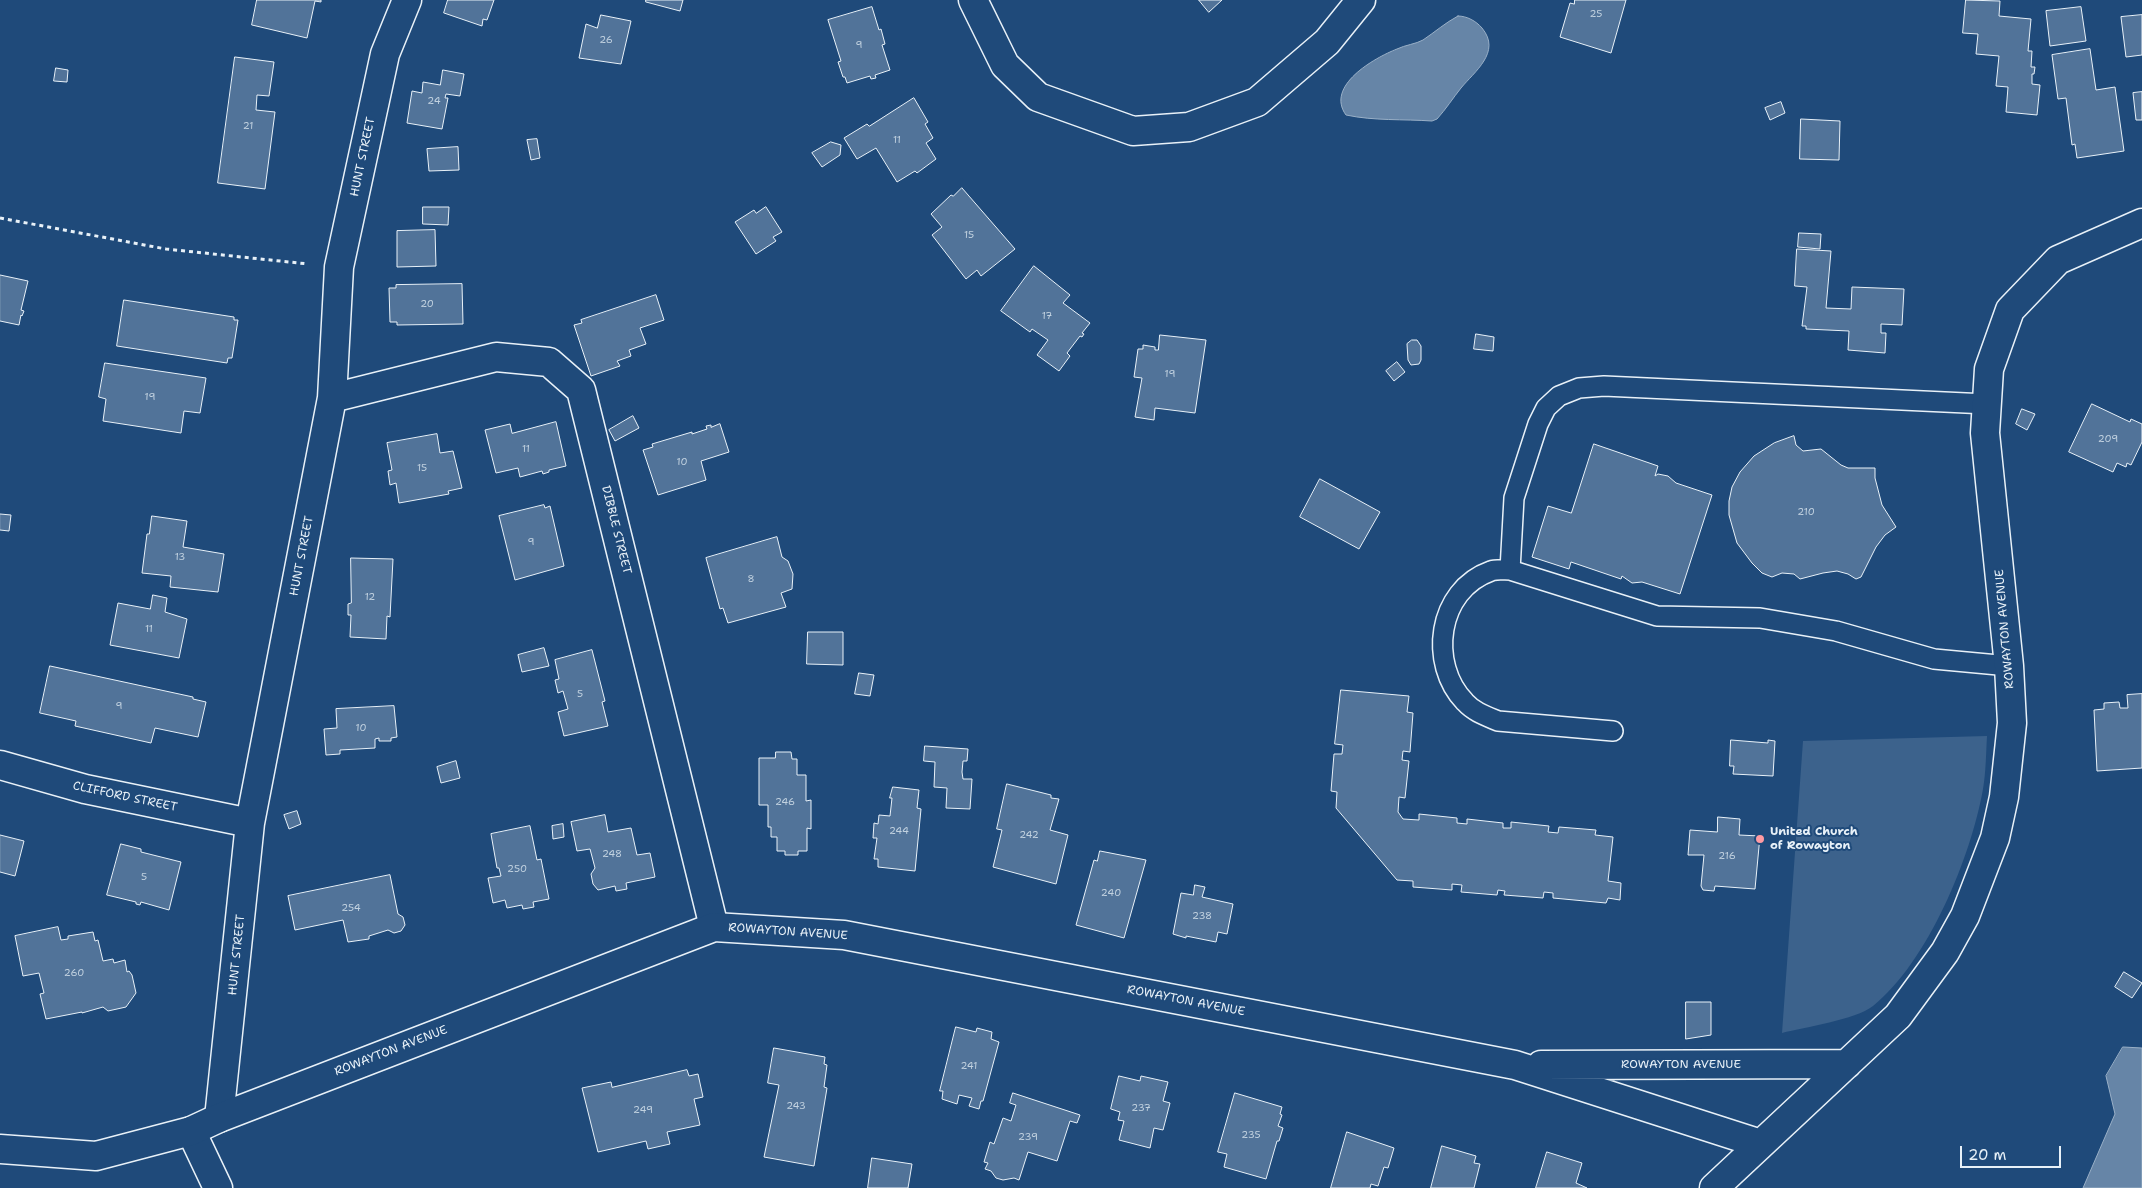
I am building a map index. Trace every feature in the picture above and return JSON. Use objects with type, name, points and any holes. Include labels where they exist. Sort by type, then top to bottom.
[{"type":"street","name":"HUNT STREET","points":[[220,1118],[250,823],[332,398],[339,267],[385,54],[407,0]]},
{"type":"street","points":[[973,0],[1005,65],[1038,97],[1133,130],[1189,127],[1257,102],[1326,42],[1361,0]]},
{"type":"street","name":"ROWAYTON AVENUE","points":[[1714,1188],[1898,1016],[1945,952],[1965,916],[1995,838],[2006,779],[2012,723],[2009,666],[1985,433],[1989,369],[2010,310],[2058,260],[2142,223]]},
{"type":"street","name":"DIBBLE STREET","points":[[332,398],[496,357],[549,362],[581,390],[714,927]]},
{"type":"street","name":"CLIFFORD STREET","points":[[0,765],[85,789],[250,823]]},
{"type":"street","name":"ROWAYTON AVENUE","points":[[0,1149],[96,1156],[191,1131],[220,1118],[714,927],[844,935],[1515,1065],[1761,1144]]},
{"type":"street","name":"ROWAYTON AVENUE","points":[[1515,1065],[1847,1064]]},
{"type":"street","points":[[191,1131],[218,1188]]},
{"type":"lane","points":[[1510,570],[1514,498],[1538,424],[1546,408],[1559,396],[1579,388],[1614,386],[1987,404]]},
{"type":"lane","points":[[1613,731],[1498,721],[1481,715],[1465,703],[1452,686],[1444,667],[1442,643],[1446,619],[1453,603],[1464,588],[1492,570],[1510,570],[1657,616],[1760,618],[1836,631],[1934,659],[2009,666]]},
{"type":"path","points":[[0,218],[166,249],[339,267]]},
{"type":"shaded area","points":[[1458,16],[1471,19],[1482,28],[1489,45],[1488,53],[1479,68],[1437,119],[1432,121],[1389,120],[1346,115],[1341,104],[1342,94],[1355,74],[1387,53],[1423,40]]},
{"type":"shaded area","points":[[1987,736],[1983,789],[1968,845],[1944,906],[1929,936],[1912,963],[1893,987],[1865,1011],[1842,1019],[1782,1033],[1803,741]]},
{"type":"shaded area","points":[[2123,1047],[2142,1048],[2142,1188],[2083,1188],[2115,1114],[2106,1076]]},
{"type":"building","points":[[257,0],[321,0],[321,2],[315,1],[307,38],[252,25]]},
{"type":"building","points":[[448,0],[494,0],[487,20],[483,19],[482,26],[444,13]]},
{"type":"building","points":[[646,0],[683,0],[680,11],[646,2]]},
{"type":"building","points":[[1199,0],[1222,0],[1209,12]]},
{"type":"building","points":[[1575,0],[1626,0],[1611,53],[1560,37],[1570,3],[1574,4]]},
{"type":"building","points":[[1966,0],[2000,1],[1999,16],[2031,19],[2028,51],[2032,51],[2031,67],[2035,67],[2034,74],[2032,74],[2032,84],[2040,85],[2037,115],[2006,112],[2008,87],[1996,86],[1999,56],[1976,54],[1978,34],[1963,33]]},
{"type":"building","points":[[872,7],[879,30],[881,29],[885,44],[882,45],[890,70],[875,75],[876,78],[871,79],[870,76],[847,83],[838,62],[841,61],[828,20]]},
{"type":"building","points":[[2081,7],[2086,41],[2050,46],[2046,11]]},
{"type":"building","points":[[601,15],[631,21],[621,64],[579,58],[586,24],[597,28]]},
{"type":"building","points":[[2142,15],[2142,55],[2126,57],[2121,17]]},
{"type":"building","points":[[2090,49],[2096,90],[2115,87],[2124,151],[2077,158],[2075,144],[2072,145],[2066,98],[2058,99],[2052,55]]},
{"type":"building","points":[[235,57],[274,62],[269,96],[257,95],[256,110],[275,112],[265,189],[218,183]]},
{"type":"building","points":[[56,68],[68,70],[67,82],[54,81]]},
{"type":"building","points":[[443,70],[464,74],[460,96],[446,94],[445,98],[448,98],[442,129],[407,123],[412,91],[422,93],[423,82],[440,85]]},
{"type":"building","points":[[2142,92],[2142,120],[2136,120],[2133,93]]},
{"type":"building","points":[[914,98],[928,122],[925,124],[933,138],[926,143],[936,159],[917,173],[915,171],[897,182],[876,148],[857,159],[844,138],[867,124],[869,126]]},
{"type":"building","points":[[1781,102],[1785,113],[1770,120],[1765,108]]},
{"type":"building","points":[[1801,119],[1840,121],[1839,160],[1800,159]]},
{"type":"building","points":[[537,139],[540,158],[531,160],[527,140]]},
{"type":"building","points":[[831,142],[841,145],[840,155],[822,167],[812,153]]},
{"type":"building","points":[[458,147],[459,170],[429,171],[427,149]]},
{"type":"building","points":[[962,188],[1015,249],[981,276],[977,270],[966,279],[932,235],[942,227],[931,214],[951,195],[953,196]]},
{"type":"building","points":[[423,207],[449,207],[448,225],[423,224]]},
{"type":"building","points":[[766,207],[782,232],[773,237],[776,241],[756,254],[735,222],[754,210],[756,213]]},
{"type":"building","points":[[435,230],[436,266],[397,267],[397,231]]},
{"type":"building","points":[[1799,233],[1821,234],[1820,249],[1798,247]]},
{"type":"building","points":[[1797,249],[1831,251],[1826,308],[1851,309],[1852,287],[1904,289],[1902,325],[1881,324],[1881,333],[1886,333],[1885,353],[1848,350],[1849,331],[1806,329],[1806,326],[1802,326],[1807,287],[1795,286]]},
{"type":"building","points":[[1034,266],[1070,295],[1063,303],[1090,323],[1082,333],[1084,334],[1082,337],[1080,336],[1067,353],[1070,356],[1059,371],[1037,355],[1048,340],[1032,329],[1030,332],[1001,311]]},
{"type":"building","points":[[0,275],[28,281],[21,310],[24,311],[19,325],[0,321]]},
{"type":"building","points":[[462,284],[463,324],[397,325],[397,322],[390,322],[389,288],[396,288],[396,285]]},
{"type":"building","points":[[656,295],[664,320],[640,328],[646,344],[629,350],[631,356],[617,361],[620,366],[591,376],[574,325],[582,323],[581,320]]},
{"type":"building","points":[[124,300],[234,317],[234,320],[238,320],[232,358],[228,358],[227,363],[117,346]]},
{"type":"building","points":[[1476,334],[1494,337],[1493,351],[1474,349]]},
{"type":"building","points":[[1160,335],[1206,340],[1195,413],[1155,408],[1154,420],[1135,417],[1142,378],[1134,377],[1138,349],[1143,349],[1143,345],[1155,347],[1155,350],[1158,350]]},
{"type":"building","points":[[1412,340],[1417,340],[1421,346],[1421,360],[1419,364],[1411,365],[1408,360],[1407,344]]},
{"type":"building","points":[[1397,362],[1405,372],[1394,381],[1386,371]]},
{"type":"building","points":[[105,363],[206,378],[200,413],[184,411],[181,433],[103,421],[106,399],[99,397]]},
{"type":"building","points":[[2092,404],[2130,422],[2131,419],[2142,424],[2142,442],[2131,465],[2127,463],[2126,467],[2117,463],[2113,472],[2069,452]]},
{"type":"building","points":[[2022,409],[2035,414],[2027,430],[2016,424]]},
{"type":"building","points":[[633,416],[639,428],[615,441],[609,430]]},
{"type":"building","points":[[556,422],[566,466],[549,470],[549,472],[543,474],[542,471],[520,477],[518,468],[496,473],[485,430],[510,424],[512,433]]},
{"type":"building","points":[[720,424],[729,452],[701,461],[706,480],[658,495],[643,450],[653,447],[652,444],[707,429],[706,426],[711,425],[711,427]]},
{"type":"building","points":[[437,434],[440,453],[453,451],[462,488],[448,491],[449,494],[399,503],[396,483],[390,485],[388,471],[392,470],[387,443]]},
{"type":"building","points":[[1794,436],[1796,445],[1803,451],[1821,449],[1841,465],[1848,468],[1875,468],[1875,478],[1882,505],[1896,527],[1885,535],[1876,547],[1861,577],[1856,579],[1848,574],[1837,571],[1800,579],[1794,574],[1782,573],[1772,577],[1762,573],[1737,543],[1729,515],[1732,487],[1740,472],[1754,456],[1774,443]]},
{"type":"building","points":[[1594,444],[1658,466],[1655,476],[1658,474],[1668,476],[1676,483],[1712,495],[1680,594],[1642,582],[1632,583],[1622,576],[1621,579],[1571,562],[1569,569],[1532,557],[1548,506],[1571,513]]},
{"type":"building","points":[[1320,479],[1380,512],[1359,549],[1300,517]]},
{"type":"building","points":[[544,505],[545,508],[550,506],[564,566],[515,580],[499,516]]},
{"type":"building","points":[[0,514],[11,515],[9,531],[0,530]]},
{"type":"building","points":[[152,516],[187,521],[183,547],[224,554],[218,592],[170,587],[171,576],[142,573],[147,534],[149,534]]},
{"type":"building","points":[[777,537],[782,557],[788,561],[793,574],[792,589],[781,593],[786,607],[728,623],[723,608],[720,609],[706,558]]},
{"type":"building","points":[[351,558],[393,559],[390,617],[387,616],[386,639],[350,637],[351,615],[348,615],[348,604],[351,603]]},
{"type":"building","points":[[153,595],[167,598],[165,612],[187,619],[179,658],[110,645],[118,603],[150,609]]},
{"type":"building","points":[[808,632],[843,632],[843,665],[807,664]]},
{"type":"building","points":[[544,648],[549,666],[522,672],[518,655]]},
{"type":"building","points":[[592,650],[605,701],[602,702],[608,726],[564,736],[558,712],[568,709],[563,691],[558,693],[555,680],[559,679],[555,660]]},
{"type":"building","points":[[50,666],[193,697],[193,699],[206,702],[198,737],[155,728],[151,743],[75,726],[76,721],[40,713]]},
{"type":"building","points":[[859,673],[874,675],[870,696],[855,694]]},
{"type":"building","points":[[1341,690],[1409,696],[1407,712],[1413,713],[1410,752],[1403,751],[1402,760],[1409,761],[1405,798],[1399,797],[1398,812],[1403,819],[1419,820],[1419,814],[1457,818],[1457,823],[1467,824],[1467,819],[1503,823],[1503,828],[1511,828],[1511,822],[1549,826],[1548,832],[1558,833],[1559,827],[1596,830],[1595,835],[1613,837],[1608,881],[1621,883],[1620,900],[1608,898],[1606,903],[1553,898],[1553,893],[1544,892],[1543,898],[1504,895],[1505,891],[1498,890],[1497,895],[1461,892],[1462,885],[1452,884],[1452,890],[1413,887],[1413,881],[1397,880],[1336,808],[1337,792],[1331,791],[1334,754],[1342,754],[1343,745],[1335,744]]},
{"type":"building","points":[[2142,694],[2142,768],[2097,771],[2094,710],[2104,709],[2104,703],[2119,702],[2120,708],[2128,708],[2127,695]]},
{"type":"building","points":[[394,706],[397,737],[391,738],[391,741],[375,739],[375,748],[340,750],[340,754],[326,755],[324,729],[337,728],[336,709]]},
{"type":"building","points":[[1731,740],[1768,743],[1768,740],[1775,741],[1773,776],[1733,774],[1734,766],[1730,766]]},
{"type":"building","points":[[925,746],[968,749],[967,761],[963,761],[962,772],[963,779],[972,779],[970,809],[946,808],[947,788],[934,787],[935,762],[924,761]]},
{"type":"building","points":[[776,752],[791,752],[792,759],[797,759],[797,775],[806,775],[806,801],[811,800],[811,829],[807,828],[807,851],[798,851],[798,855],[785,855],[785,851],[777,851],[777,837],[771,837],[771,827],[768,827],[768,805],[759,805],[759,758],[775,758]]},
{"type":"building","points":[[456,761],[460,778],[441,783],[437,767]]},
{"type":"building","points":[[1007,784],[1051,795],[1051,798],[1059,799],[1050,830],[1068,835],[1056,884],[993,867],[1002,830],[997,829]]},
{"type":"building","points":[[893,787],[919,790],[917,808],[921,809],[915,871],[878,867],[878,859],[874,859],[877,838],[873,838],[874,823],[878,824],[879,815],[890,816],[892,798],[890,798]]},
{"type":"building","points":[[297,811],[301,824],[289,829],[284,815]]},
{"type":"building","points":[[605,815],[608,832],[631,828],[637,855],[650,853],[655,877],[626,883],[627,889],[616,891],[615,886],[598,890],[593,884],[591,874],[595,868],[590,849],[577,851],[571,822]]},
{"type":"building","points":[[1718,817],[1740,819],[1739,835],[1760,836],[1755,889],[1715,886],[1714,891],[1703,890],[1701,886],[1704,855],[1688,855],[1690,830],[1717,832]]},
{"type":"building","points":[[563,824],[564,837],[553,839],[552,826]]},
{"type":"building","points":[[530,826],[537,860],[541,859],[549,899],[533,902],[534,907],[523,909],[522,905],[507,908],[505,900],[493,903],[488,878],[501,876],[499,868],[497,868],[491,834]]},
{"type":"building","points":[[0,835],[24,841],[15,876],[0,872]]},
{"type":"building","points":[[121,844],[141,849],[141,852],[181,862],[169,910],[141,902],[140,905],[136,904],[136,902],[107,895]]},
{"type":"building","points":[[1100,851],[1146,860],[1124,938],[1076,925],[1094,860],[1097,861]]},
{"type":"building","points":[[390,875],[398,914],[403,917],[405,925],[401,931],[394,933],[388,930],[369,936],[369,939],[348,942],[343,920],[295,930],[288,896]]},
{"type":"building","points":[[1195,885],[1205,887],[1202,897],[1233,904],[1227,934],[1218,932],[1216,942],[1186,936],[1186,938],[1173,934],[1181,893],[1193,895]]},
{"type":"building","points":[[58,927],[61,940],[68,939],[68,936],[93,932],[95,941],[98,940],[103,961],[113,959],[114,963],[125,960],[127,972],[129,971],[132,975],[136,993],[126,1007],[108,1011],[103,1007],[82,1013],[46,1019],[40,994],[44,993],[39,973],[23,976],[15,936]]},
{"type":"building","points":[[2124,972],[2142,983],[2132,998],[2115,987]]},
{"type":"building","points":[[1686,1002],[1711,1002],[1711,1035],[1686,1039]]},
{"type":"building","points":[[956,1027],[976,1032],[977,1028],[992,1032],[991,1039],[999,1042],[983,1101],[981,1101],[979,1109],[969,1106],[972,1098],[959,1095],[957,1104],[942,1099],[943,1091],[940,1091]]},
{"type":"building","points":[[774,1048],[825,1057],[824,1064],[827,1065],[824,1087],[827,1088],[814,1166],[764,1157],[779,1085],[768,1083]]},
{"type":"building","points":[[687,1070],[689,1076],[698,1074],[703,1097],[694,1099],[700,1125],[667,1132],[670,1144],[648,1149],[646,1141],[598,1152],[582,1088],[611,1082],[612,1087]]},
{"type":"building","points":[[1119,1076],[1140,1081],[1141,1076],[1168,1082],[1163,1101],[1170,1103],[1163,1130],[1154,1128],[1150,1148],[1119,1140],[1124,1121],[1118,1120],[1120,1112],[1111,1109]]},
{"type":"building","points":[[1013,1093],[1080,1115],[1077,1123],[1070,1121],[1057,1161],[1028,1152],[1019,1180],[1014,1178],[1003,1180],[996,1178],[991,1171],[985,1169],[988,1163],[984,1162],[990,1142],[994,1144],[1003,1118],[1011,1121],[1016,1105],[1010,1103]]},
{"type":"building","points":[[1235,1093],[1282,1107],[1280,1114],[1282,1115],[1278,1126],[1283,1128],[1279,1141],[1277,1141],[1266,1179],[1224,1167],[1227,1154],[1218,1152]]},
{"type":"building","points":[[1347,1132],[1394,1148],[1388,1168],[1384,1167],[1378,1186],[1371,1184],[1370,1188],[1331,1188]]},
{"type":"building","points":[[1442,1146],[1476,1156],[1474,1163],[1480,1164],[1474,1188],[1431,1188]]},
{"type":"building","points":[[1547,1152],[1582,1163],[1576,1183],[1587,1188],[1536,1188]]},
{"type":"building","points":[[872,1158],[912,1164],[908,1188],[868,1188]]},
{"type":"place","name":"United Church of Rowayton","points":[[1760,839]]}]
